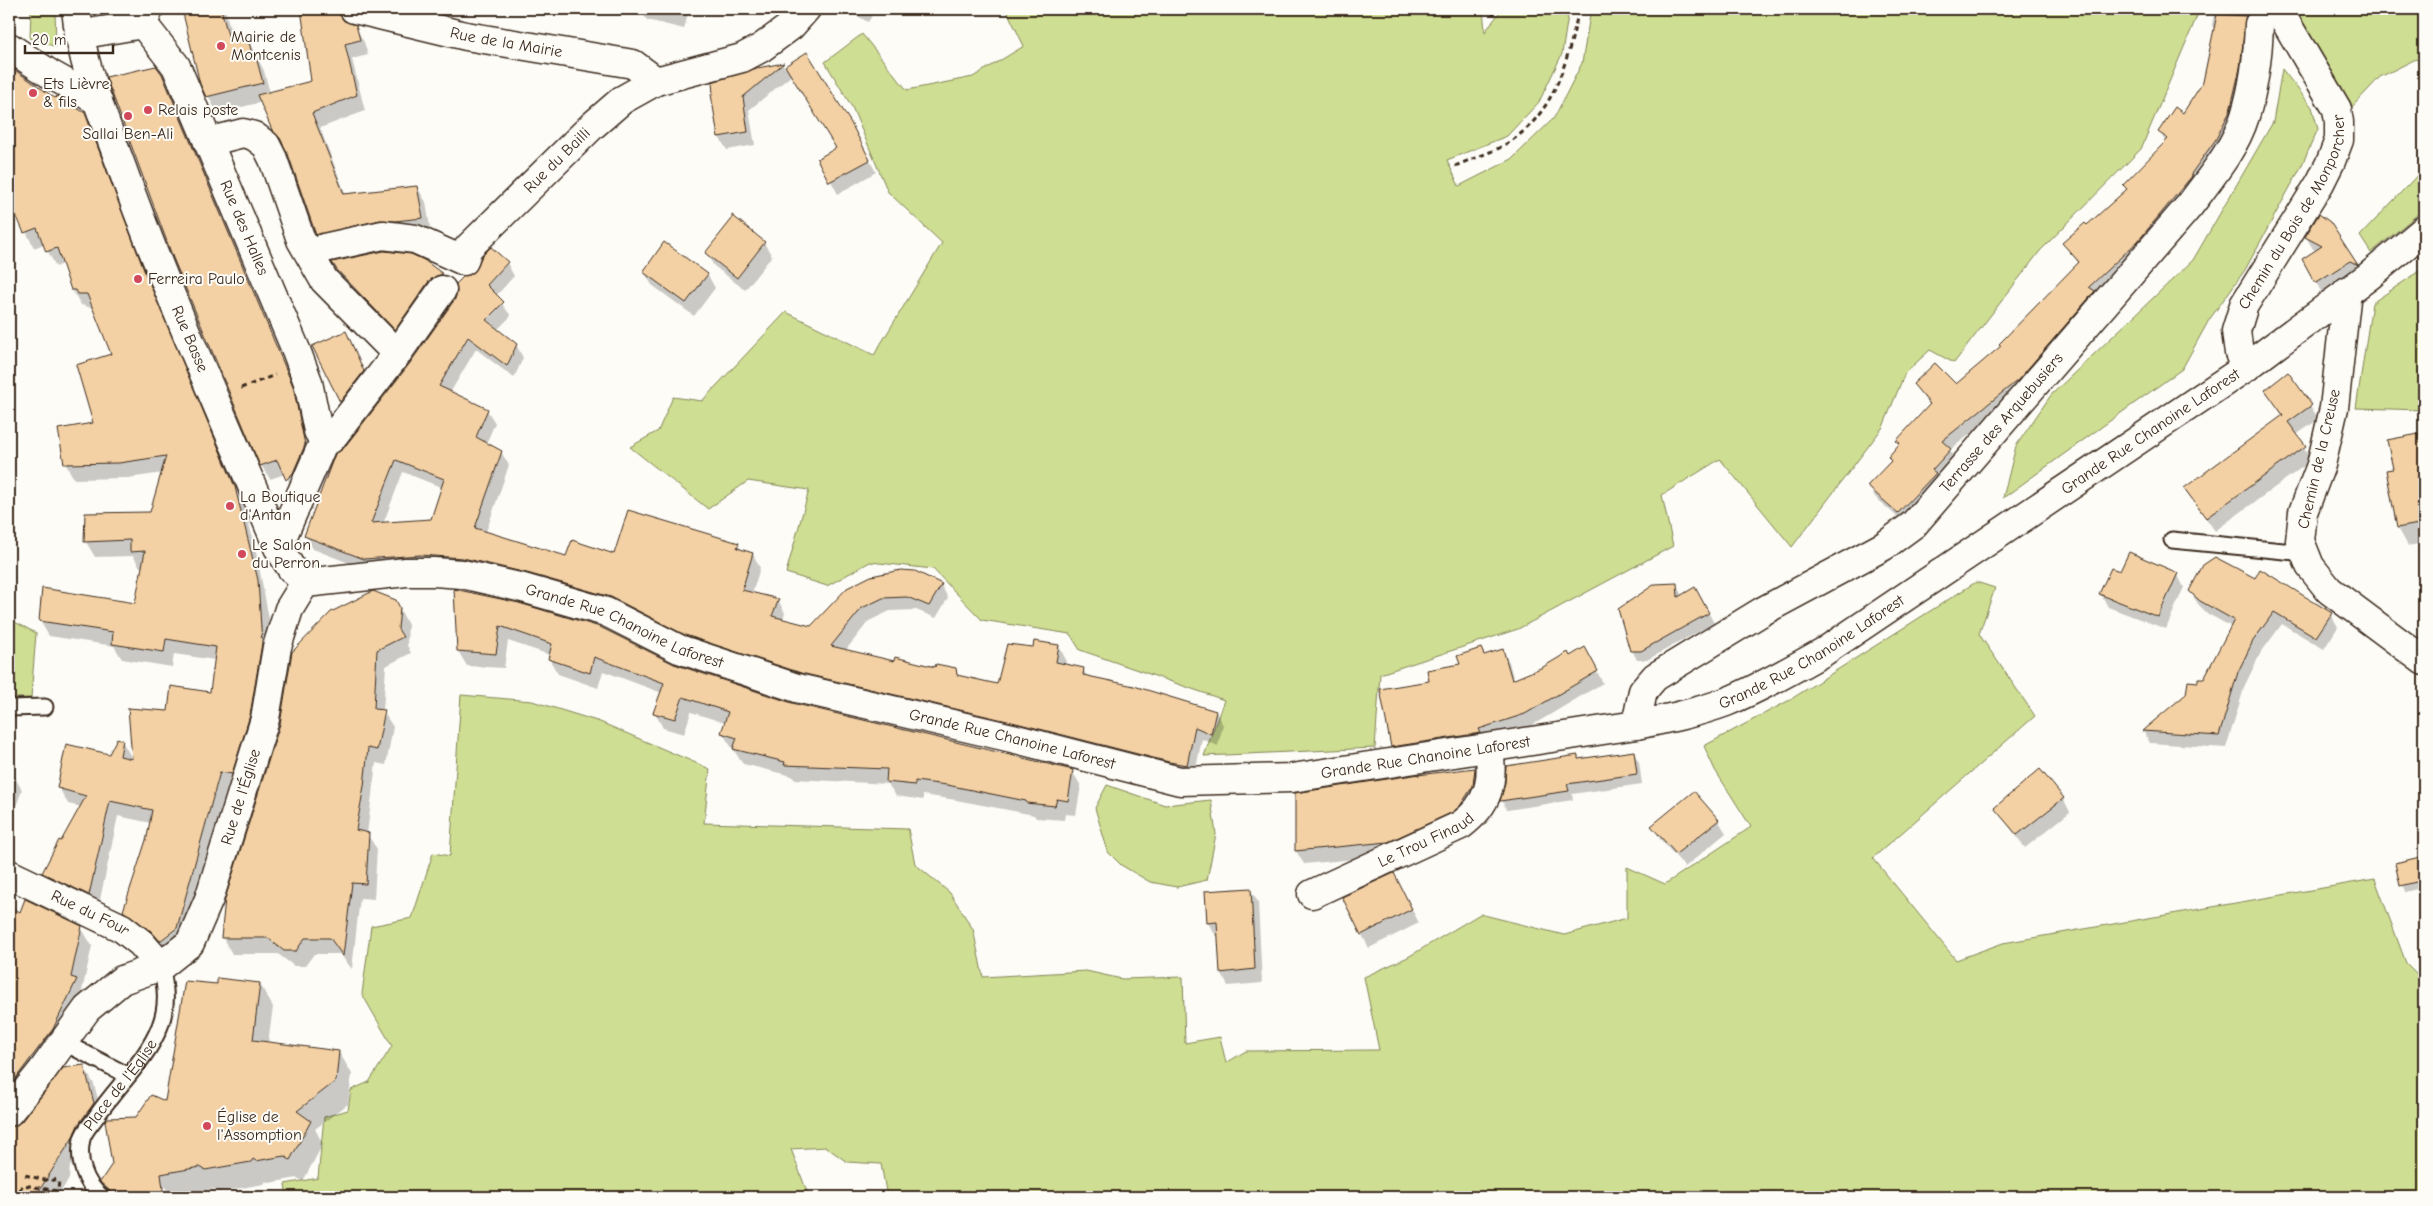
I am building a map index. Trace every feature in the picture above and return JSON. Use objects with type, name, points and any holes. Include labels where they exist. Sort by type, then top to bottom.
[{"type":"street","name":"Rue de la Mairie","points":[[354,9],[466,36],[633,64],[656,80]]},
{"type":"street","name":"Rue du Bailli","points":[[313,257],[324,248],[383,235],[415,239],[464,261],[468,248],[592,126],[622,100],[656,80],[742,58],[761,48],[791,26],[806,9]]},
{"type":"street","points":[[77,22],[146,16]]},
{"type":"street","name":"Rue des Halles","points":[[146,16],[176,66],[208,142],[308,382],[318,431],[324,441]]},
{"type":"street","name":"Chemin du Bois de Monporcher","points":[[2245,368],[2239,353],[2236,331],[2244,305],[2320,182],[2338,140],[2339,122],[2337,109],[2268,16]]},
{"type":"street","name":"Terrasse des Arquebusiers","points":[[1636,725],[1643,691],[1655,676],[1763,611],[1884,546],[1914,524],[2190,205],[2227,153],[2247,110],[2268,16]]},
{"type":"street","name":"Rue Basse","points":[[77,22],[98,101],[152,253],[278,547],[291,568],[305,583]]},
{"type":"street","points":[[9,47],[50,74],[98,101]]},
{"type":"street","points":[[208,142],[224,136],[243,133],[254,136],[266,145],[273,159],[301,240],[313,257],[324,280],[397,354]]},
{"type":"street","name":"Grande Rue Chanoine Laforest","points":[[305,583],[406,572],[462,574],[523,588],[606,612],[679,649],[797,688],[1012,738],[1180,781],[1292,778],[1636,725],[1681,716],[1725,702],[1765,684],[1825,651],[2245,368],[2347,292],[2424,230]]},
{"type":"street","points":[[278,547],[324,441],[330,439],[397,354],[442,290]]},
{"type":"street","name":"Chemin de la Creuse","points":[[2347,292],[2334,408],[2321,465],[2303,512],[2300,541],[2310,566],[2329,590],[2424,661]]},
{"type":"street","name":"Rue de l'Église","points":[[161,966],[190,943],[210,899],[265,719],[277,646],[288,609],[305,583]]},
{"type":"street","name":"Le Trou Finaud","points":[[1312,894],[1461,825],[1476,814],[1484,802],[1490,784],[1492,768],[1489,748]]},
{"type":"street","name":"Rue du Four","points":[[9,874],[122,928],[141,943],[161,966]]},
{"type":"street","points":[[9,1112],[42,1071],[87,1009],[122,980],[161,966]]},
{"type":"lane","points":[[2172,540],[2305,553]]},
{"type":"lane","points":[[9,708],[44,707]]},
{"type":"lane","name":"Place de l'Église","points":[[102,1197],[90,1185],[84,1173],[81,1156],[82,1138],[145,1052],[159,1027],[166,1005],[166,990],[161,966]]},
{"type":"lane","points":[[63,1042],[127,1075]]},
{"type":"path","points":[[1494,9],[1494,15]]},
{"type":"path","points":[[1455,166],[1511,142],[1544,111],[1569,58],[1579,9]]},
{"type":"path","points":[[214,397],[301,365]]},
{"type":"path","points":[[25,1175],[49,1181],[84,1173]]},
{"type":"path","points":[[14,1197],[23,1185],[58,1191],[59,1179]]},
{"type":"green space","points":[[31,9],[55,9],[56,47],[30,38]]},
{"type":"green space","points":[[1006,9],[1483,9],[1485,32],[1502,9],[1569,9],[1562,54],[1539,102],[1507,136],[1447,160],[1459,186],[1512,159],[1554,118],[1582,63],[1591,9],[2200,9],[2141,149],[2040,251],[1954,363],[1930,350],[1905,373],[1883,427],[1792,547],[1720,459],[1662,495],[1673,546],[1518,629],[1380,674],[1375,748],[1204,756],[1224,700],[1080,650],[1070,634],[982,620],[933,569],[870,562],[827,586],[786,573],[809,490],[748,481],[708,509],[630,447],[658,431],[673,397],[702,401],[786,312],[874,355],[942,243],[888,192],[852,107],[825,62],[862,34],[907,90],[973,77],[1024,46]]},
{"type":"green space","points":[[2293,9],[2424,9],[2424,65],[2416,59],[2380,77],[2350,109]]},
{"type":"green space","points":[[2282,69],[2312,107],[2318,129],[2301,167],[2245,270],[2209,320],[2182,369],[2003,498],[2016,446],[2051,395],[2193,260],[2273,122]]},
{"type":"green space","points":[[2424,168],[2424,209],[2371,253],[2360,236]]},
{"type":"green space","points":[[2424,268],[2424,410],[2356,408],[2372,303]]},
{"type":"green space","points":[[1976,582],[1995,588],[1979,634],[2035,716],[1873,858],[1956,960],[2003,943],[2375,879],[2406,963],[2424,981],[2424,1197],[887,1197],[881,1164],[847,1162],[826,1147],[791,1149],[809,1197],[287,1197],[285,1184],[318,1178],[324,1117],[348,1110],[351,1090],[369,1082],[392,1046],[362,994],[371,926],[412,918],[433,853],[450,856],[461,695],[532,701],[600,722],[710,769],[704,823],[908,829],[915,864],[950,893],[973,929],[983,977],[1086,971],[1122,979],[1183,977],[1185,1043],[1220,1037],[1226,1063],[1246,1051],[1379,1050],[1364,977],[1408,957],[1480,914],[1564,935],[1627,918],[1627,867],[1665,884],[1751,827],[1715,770],[1704,746],[1788,701]]},
{"type":"green space","points":[[9,619],[36,633],[31,698],[9,698]]},
{"type":"green space","points":[[1107,785],[1165,805],[1211,800],[1216,834],[1207,880],[1177,887],[1150,882],[1121,865],[1108,852],[1095,808]]},
{"type":"building","name":"Mairie de Montcenis","points":[[182,9],[221,9],[229,39],[247,34],[252,54],[255,53],[263,83],[206,97],[200,84]]},
{"type":"building","points":[[301,9],[319,9],[339,14],[344,21],[356,25],[360,40],[345,44],[357,95],[312,113],[344,194],[417,186],[423,218],[395,221],[380,220],[316,235],[288,154],[280,138],[272,130],[257,95],[311,81]]},
{"type":"building","points":[[2217,14],[2246,16],[2240,68],[2230,111],[2216,139],[2191,174],[2192,176],[2138,241],[2089,287],[2095,291],[2018,380],[1942,441],[1951,449],[1932,470],[1936,473],[1898,513],[1867,486],[1891,461],[1888,457],[1900,443],[1896,441],[1930,404],[1913,384],[1935,363],[1956,384],[2001,346],[1999,344],[2079,262],[2062,243],[2085,223],[2087,225],[2127,189],[2123,185],[2168,139],[2158,132],[2175,107],[2183,113],[2203,82]]},
{"type":"building","points":[[807,52],[851,123],[870,160],[829,182],[817,159],[836,148],[785,66]]},
{"type":"building","points":[[784,63],[743,97],[748,132],[718,137],[711,94],[713,94],[712,82],[757,68]]},
{"type":"building","points":[[9,66],[55,98],[57,96],[85,113],[144,270],[235,487],[258,580],[262,643],[250,715],[232,774],[220,772],[177,928],[160,941],[151,931],[123,911],[147,837],[152,810],[110,801],[89,895],[42,873],[59,840],[61,841],[86,796],[57,788],[66,744],[109,754],[117,738],[123,740],[120,756],[132,759],[128,708],[168,711],[171,686],[210,692],[216,647],[166,639],[164,652],[112,644],[113,632],[39,621],[42,588],[135,603],[145,551],[130,552],[130,540],[84,542],[85,513],[150,512],[166,456],[119,463],[64,464],[58,429],[93,423],[76,365],[111,354],[87,294],[78,294],[76,290],[71,290],[57,248],[46,252],[37,228],[24,233],[9,199]]},
{"type":"building","points":[[156,66],[162,74],[293,386],[305,445],[293,473],[286,480],[277,460],[260,466],[173,258],[106,77]]},
{"type":"building","points":[[2319,214],[2330,222],[2358,265],[2350,261],[2315,283],[2302,259],[2322,246],[2305,237]]},
{"type":"building","points":[[732,215],[765,242],[737,278],[705,253],[732,219]]},
{"type":"building","points":[[664,242],[708,274],[686,303],[643,272]]},
{"type":"building","points":[[491,247],[508,262],[487,285],[504,302],[486,320],[517,344],[507,366],[468,337],[439,386],[488,409],[476,437],[502,451],[475,528],[566,556],[572,540],[614,554],[628,510],[739,543],[737,548],[753,553],[742,590],[779,599],[772,616],[811,626],[847,588],[871,576],[901,570],[915,571],[942,584],[929,606],[907,597],[883,598],[862,608],[831,646],[894,661],[895,657],[935,667],[936,664],[956,668],[957,675],[997,684],[1007,644],[1033,647],[1034,641],[1059,645],[1056,662],[1084,668],[1083,675],[1134,686],[1216,711],[1211,734],[1195,727],[1187,765],[1169,762],[1016,723],[801,673],[685,635],[611,597],[527,573],[463,558],[420,555],[364,559],[304,536],[335,454],[343,449],[410,363],[455,299],[457,292],[456,284],[464,276],[474,272],[482,256]],"holes":[[[396,460],[444,479],[431,519],[371,523]]]},
{"type":"building","points":[[384,251],[411,254],[424,260],[443,274],[429,281],[395,330],[337,270],[332,262]]},
{"type":"building","points":[[346,331],[364,371],[340,402],[312,346]]},
{"type":"building","points":[[2288,372],[2312,405],[2288,422],[2306,446],[2206,518],[2184,488],[2283,415],[2265,390]]},
{"type":"building","points":[[2424,433],[2424,523],[2397,528],[2386,470],[2393,469],[2387,440]]},
{"type":"building","points":[[2129,552],[2178,573],[2158,617],[2099,594],[2111,568],[2120,571]]},
{"type":"building","points":[[2215,557],[2255,578],[2260,569],[2332,613],[2316,637],[2274,612],[2253,641],[2238,672],[2219,736],[2142,731],[2186,694],[2188,681],[2198,682],[2198,678],[2204,678],[2234,620],[2200,601],[2189,591],[2203,565]]},
{"type":"building","points":[[1677,583],[1678,597],[1695,587],[1709,613],[1641,651],[1630,651],[1618,609],[1655,584]]},
{"type":"building","points":[[454,589],[519,603],[600,627],[674,664],[792,703],[1073,770],[1068,801],[1057,799],[1055,806],[1026,803],[1026,801],[947,785],[915,781],[915,785],[886,782],[887,769],[784,765],[785,762],[733,749],[737,738],[721,733],[728,712],[683,697],[675,719],[653,713],[664,683],[594,657],[590,673],[548,659],[552,644],[500,626],[496,654],[457,651]]},
{"type":"building","points":[[373,591],[396,600],[400,608],[398,629],[403,637],[377,650],[374,709],[385,710],[377,750],[368,748],[364,786],[356,830],[369,833],[366,884],[352,883],[343,956],[330,938],[305,938],[296,951],[284,951],[268,938],[221,938],[225,899],[280,724],[292,652],[331,612]]},
{"type":"building","points":[[1585,647],[1598,671],[1525,714],[1479,729],[1481,733],[1391,747],[1380,689],[1429,681],[1427,670],[1460,664],[1457,656],[1481,648],[1484,655],[1503,649],[1512,680],[1543,667],[1568,652],[1570,656]]},
{"type":"building","points":[[1634,751],[1637,774],[1567,784],[1569,791],[1500,801],[1505,783],[1506,766],[1578,755],[1578,759]]},
{"type":"building","points":[[1475,768],[1473,786],[1460,806],[1453,812],[1388,842],[1295,851],[1295,793],[1420,774],[1418,775]]},
{"type":"building","points":[[2040,769],[2064,798],[2017,835],[1994,808]]},
{"type":"building","points":[[1694,791],[1719,820],[1676,854],[1651,826]]},
{"type":"building","points":[[2424,856],[2424,880],[2400,886],[2395,863]]},
{"type":"building","points":[[1394,873],[1412,909],[1361,935],[1342,897]]},
{"type":"building","points":[[1251,888],[1255,969],[1220,973],[1217,922],[1207,923],[1205,891]]},
{"type":"building","points":[[25,899],[82,926],[71,977],[77,979],[53,1029],[9,1087],[9,906],[20,912]]},
{"type":"building","points":[[217,978],[260,983],[253,1040],[339,1051],[336,1081],[297,1111],[311,1121],[290,1160],[284,1156],[256,1161],[253,1159],[251,1162],[205,1170],[200,1167],[161,1174],[164,1197],[111,1197],[109,1190],[100,1182],[112,1164],[105,1121],[107,1118],[136,1117],[151,1095],[165,1101],[185,981],[217,984]]},
{"type":"building","points":[[84,1065],[94,1103],[78,1125],[72,1139],[35,1197],[9,1197],[9,1127],[21,1122],[63,1068]]},
{"type":"place","name":"Mairie de Montcenis","points":[[221,46]]},
{"type":"place","name":"Ets Lièvre & fils","points":[[33,93]]},
{"type":"place","name":"Relais poste","points":[[148,110]]},
{"type":"place","name":"Sallai Ben-Ali","points":[[128,116]]},
{"type":"place","name":"Ferreira Paulo","points":[[138,279]]},
{"type":"place","name":"La Boutique d'Antan","points":[[230,506]]},
{"type":"place","name":"Le Salon du Perron","points":[[242,554]]},
{"type":"place","name":"Église de l'Assomption","points":[[207,1126]]}]
